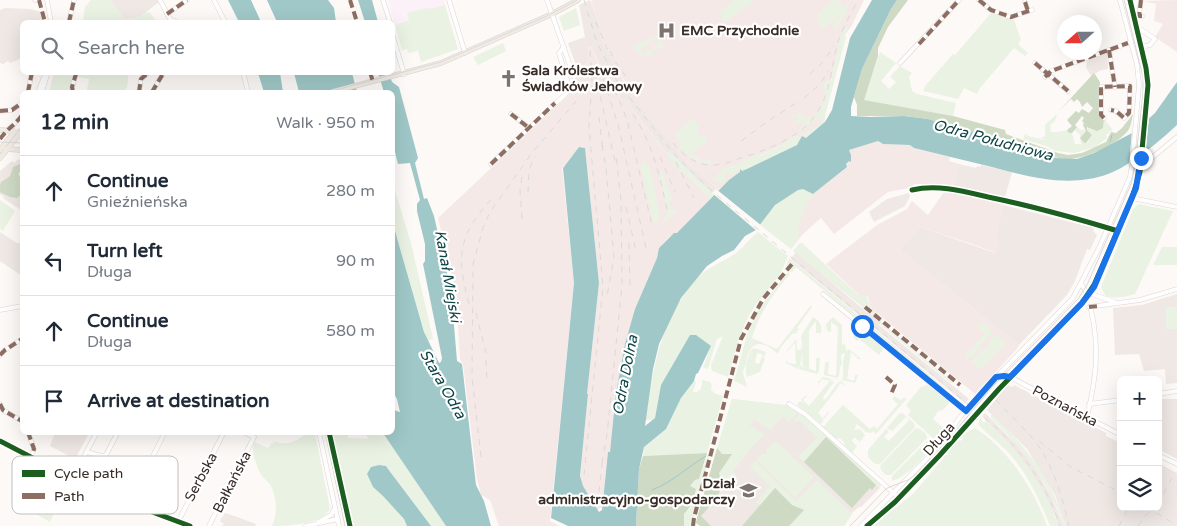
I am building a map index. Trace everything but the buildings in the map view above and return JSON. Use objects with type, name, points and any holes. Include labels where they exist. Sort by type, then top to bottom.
[{"type":"main road","points":[[340,90],[441,63],[552,14],[578,0]]},
{"type":"main road","points":[[0,130],[20,131]]},
{"type":"main road","points":[[0,158],[2,149],[20,131]]},
{"type":"main road","points":[[2,149],[20,150]]},
{"type":"street","points":[[47,0],[52,20]]},
{"type":"street","points":[[70,20],[74,0]]},
{"type":"street","points":[[160,0],[172,20]]},
{"type":"street","points":[[167,14],[187,0]]},
{"type":"street","points":[[214,0],[223,20]]},
{"type":"street","points":[[383,0],[389,20]]},
{"type":"street","points":[[449,0],[465,53]]},
{"type":"street","points":[[547,0],[574,77]]},
{"type":"street","points":[[900,63],[959,0]]},
{"type":"street","points":[[979,0],[991,10],[1011,17],[1030,11],[1025,2]]},
{"type":"street","name":"Długa","points":[[861,526],[942,442],[996,377],[1073,298],[1109,228],[1127,186],[1132,165],[1140,85],[1137,65],[1120,0]]},
{"type":"street","name":"Długa","points":[[867,526],[899,498],[1090,293],[1118,231],[1138,180],[1148,85],[1130,0]]},
{"type":"street","points":[[1141,0],[1139,16],[1142,16]]},
{"type":"street","points":[[1140,29],[1155,39],[1150,45],[1141,47]]},
{"type":"street","points":[[1046,76],[1051,71],[1131,42]]},
{"type":"street","points":[[395,43],[404,74]]},
{"type":"street","points":[[491,164],[570,89],[559,53],[564,48]]},
{"type":"street","points":[[1109,50],[1115,87]]},
{"type":"street","points":[[1035,63],[1046,76],[1068,91]]},
{"type":"street","points":[[1137,65],[1142,66],[1145,64]]},
{"type":"street","points":[[28,90],[31,75]]},
{"type":"street","points":[[39,90],[45,75]]},
{"type":"street","points":[[42,90],[45,75]]},
{"type":"street","points":[[73,90],[72,87],[76,75]]},
{"type":"street","points":[[139,90],[141,79],[146,75]]},
{"type":"street","points":[[153,90],[161,75]]},
{"type":"street","points":[[244,75],[248,90]]},
{"type":"street","points":[[1104,118],[1102,115],[1101,87],[1130,86],[1129,113],[1124,118],[1116,111],[1111,110]]},
{"type":"street","points":[[0,111],[9,111],[20,104]]},
{"type":"street","points":[[511,114],[528,128]]},
{"type":"street","points":[[1140,164],[1149,161],[1177,137]]},
{"type":"street","points":[[912,190],[948,188],[1032,207],[1118,231]]},
{"type":"street","points":[[1132,198],[1177,207]]},
{"type":"street","points":[[1081,283],[1084,289],[1090,293],[1117,302]]},
{"type":"street","points":[[1087,417],[1097,358],[1096,332],[1090,308],[1117,302],[1140,300],[1177,289]]},
{"type":"street","points":[[823,294],[966,411]]},
{"type":"street","points":[[0,310],[20,306]]},
{"type":"street","points":[[0,355],[20,340]]},
{"type":"street","points":[[1010,363],[1008,372],[1010,377]]},
{"type":"street","name":"Poznańska","points":[[996,377],[1010,377],[1117,433]]},
{"type":"street","points":[[1162,393],[1177,391]]},
{"type":"street","points":[[1090,404],[1117,401]]},
{"type":"street","points":[[0,404],[5,411],[20,420]]},
{"type":"street","points":[[789,404],[805,414],[899,498]]},
{"type":"street","points":[[0,415],[5,411]]},
{"type":"street","points":[[29,435],[34,449],[31,456]]},
{"type":"street","points":[[85,456],[96,435]]},
{"type":"street","points":[[87,452],[101,456],[106,455],[116,435]]},
{"type":"street","points":[[154,456],[164,435]]},
{"type":"street","name":"Serbska","points":[[178,522],[222,435]]},
{"type":"street","name":"Bałkańska","points":[[209,526],[254,437],[250,435]]},
{"type":"street","points":[[321,435],[339,526]]},
{"type":"street","points":[[0,441],[29,456]]},
{"type":"street","points":[[1162,457],[1177,464]]},
{"type":"street","points":[[316,523],[331,515],[336,508]]},
{"type":"street","points":[[156,514],[190,526]]},
{"type":"street","points":[[331,515],[338,520]]},
{"type":"street","points":[[306,526],[338,520]]},
{"type":"shaded area","points":[[110,0],[159,1],[139,17],[125,20]]},
{"type":"shaded area","points":[[388,0],[444,0],[445,5],[407,13],[409,20],[395,25]]},
{"type":"shaded area","points":[[590,0],[603,34],[600,36],[623,80],[633,94],[632,96],[687,163],[719,190],[710,199],[683,172],[680,173],[625,99],[623,101],[606,73],[603,74],[592,47],[587,48],[587,63],[577,68],[568,43],[585,37],[579,5]]},
{"type":"shaded area","points":[[864,0],[851,27],[840,41],[824,113],[825,122],[806,138],[802,136],[800,139],[795,136],[745,163],[749,170],[730,180],[719,190],[687,163],[631,96],[633,94],[614,65],[600,36],[603,34],[591,1]]},
{"type":"shaded area","points":[[1177,0],[1177,52],[1155,37],[1163,24],[1154,21],[1156,4],[1144,1]]},
{"type":"shaded area","points":[[5,8],[30,9],[41,12],[43,20],[20,20],[20,59],[3,64],[0,63],[0,10]]},
{"type":"shaded area","points":[[592,47],[602,74],[606,72],[623,100],[625,99],[666,153],[710,199],[677,234],[670,236],[659,248],[657,258],[635,309],[621,364],[602,507],[597,510],[581,483],[580,476],[599,283],[585,148],[579,147],[562,168],[574,283],[550,521],[560,526],[499,526],[490,500],[481,495],[477,479],[463,364],[460,359],[456,293],[438,218],[573,91],[574,86],[571,78],[577,76],[576,68],[587,63],[587,48]]},
{"type":"shaded area","points":[[1107,53],[1108,69],[1101,70],[1091,76],[1086,67],[1087,61],[1102,60],[1102,55]]},
{"type":"shaded area","points":[[878,141],[883,144],[910,145],[914,148],[950,157],[949,161],[959,164],[953,187],[943,184],[915,184],[909,188],[888,192],[834,234],[821,218],[803,234],[791,249],[775,205],[797,190],[803,189],[813,194],[847,167],[846,164],[851,156],[849,150]]},
{"type":"shaded area","points":[[20,159],[20,209],[0,194],[0,171],[12,161],[15,163]]},
{"type":"shaded area","points":[[959,164],[976,168],[981,165],[1012,172],[1005,197],[953,187]]},
{"type":"shaded area","points":[[946,189],[998,200],[1003,205],[996,238],[998,247],[996,253],[920,227],[900,250],[1019,345],[975,394],[871,308],[866,295],[859,295],[826,264],[877,225],[907,209],[912,201],[928,215]]},
{"type":"shaded area","points":[[909,193],[910,196],[905,206],[874,222],[869,212],[887,199]]},
{"type":"shaded area","points":[[1003,205],[1094,228],[1093,231],[1097,235],[1090,250],[1087,249],[1075,281],[1067,295],[1019,345],[900,250],[920,227],[995,253],[998,247],[996,238]]},
{"type":"shaded area","points":[[0,232],[20,243],[20,275],[0,261]]},
{"type":"shaded area","points":[[796,252],[881,322],[879,325],[969,399],[965,403],[791,259]]},
{"type":"shaded area","points":[[1177,294],[1177,383],[1166,384],[1165,369],[1144,371],[1139,354],[1115,355],[1113,308],[1142,305]]},
{"type":"shaded area","points":[[1008,385],[1012,387],[1014,385],[1106,433],[1106,436],[1117,441],[1117,511],[1162,511],[1162,465],[1177,473],[1177,526],[1066,526],[1055,495],[1027,449],[987,410]]},
{"type":"shaded area","points":[[732,399],[784,405],[794,409],[880,488],[861,507],[853,512],[844,526],[706,526],[697,518]]},
{"type":"shaded area","points":[[1162,399],[1177,399],[1177,459],[1162,451]]},
{"type":"shaded area","points":[[985,413],[1032,463],[1051,496],[1064,526],[1058,526],[1055,515],[1009,444],[982,416]]},
{"type":"shaded area","points":[[54,435],[88,435],[77,456],[69,456],[50,446]]},
{"type":"shaded area","points":[[225,513],[256,524],[255,526],[222,526],[224,524],[220,521]]},
{"type":"green space","points":[[91,0],[110,0],[125,20],[83,20],[85,7]]},
{"type":"green space","points":[[733,0],[752,0],[753,2],[725,22],[718,13]]},
{"type":"green space","points":[[832,0],[838,0],[844,8],[848,5],[847,12],[836,30],[832,25],[839,17],[822,29],[822,31],[818,14]]},
{"type":"green space","points":[[897,0],[908,0],[888,27],[878,48],[878,56],[864,100],[953,116],[1005,130],[1006,134],[1068,155],[1082,153],[1106,142],[1111,132],[1116,133],[1133,114],[1129,129],[1119,139],[1102,149],[1084,156],[1066,159],[1039,153],[1036,155],[1009,143],[999,142],[928,119],[904,116],[857,116],[857,105],[854,97],[862,69]]},
{"type":"green space","points":[[445,5],[458,49],[421,62],[418,51],[408,53],[407,49],[402,50],[395,25],[409,20],[407,13]]},
{"type":"green space","points":[[576,8],[580,25],[564,31],[559,17]]},
{"type":"green space","points":[[146,12],[150,13],[155,20],[125,20],[139,17]]},
{"type":"green space","points":[[991,13],[1014,20],[1021,40],[1018,44],[1028,53],[1025,56],[1014,48],[977,94],[964,88],[958,99],[923,91],[953,54],[955,55]]},
{"type":"green space","points":[[844,29],[849,29],[845,35],[825,122],[806,138],[802,136],[822,122],[819,117],[800,131],[799,129],[805,124],[802,121],[795,125],[794,123],[799,119],[795,117],[790,118],[786,113],[790,117],[794,114],[796,116],[800,112],[805,119],[814,116],[818,112],[824,96],[823,84],[828,80],[831,82],[840,38]]},
{"type":"green space","points":[[658,31],[664,49],[654,50],[653,48],[660,43],[656,38],[640,49],[643,54],[650,49],[653,54],[642,55],[633,48],[633,45],[658,35]]},
{"type":"green space","points":[[503,43],[506,51],[478,65],[473,57]]},
{"type":"green space","points":[[880,52],[896,63],[881,81],[889,89],[896,82],[890,77],[900,66],[912,73],[909,77],[912,91],[917,94],[956,103],[953,116],[863,100]]},
{"type":"green space","points":[[1094,73],[1100,82],[1100,115],[1104,119],[1103,128],[1097,131],[1087,127],[1087,130],[1092,135],[1084,143],[1080,138],[1086,131],[1082,121],[1084,118],[1082,116],[1072,133],[1069,133],[1067,130],[1072,126],[1067,120],[1076,111],[1079,113],[1082,109],[1089,113],[1093,108],[1087,102],[1082,107],[1077,99],[1074,102],[1071,99],[1059,111]]},
{"type":"green space","points":[[53,75],[128,75],[128,83],[124,90],[87,90],[89,79],[74,76],[70,86],[71,90],[50,90]]},
{"type":"green space","points":[[1057,114],[1055,121],[1050,125],[1051,132],[1067,130],[1069,133],[1072,133],[1075,144],[1081,144],[1080,138],[1084,143],[1087,143],[1092,135],[1087,130],[1088,126],[1103,128],[1104,119],[1113,130],[1106,135],[1107,138],[1095,147],[1074,153],[1056,151],[1023,139],[1025,134],[1046,141],[1040,137],[1044,137],[1045,125]]},
{"type":"green space","points":[[692,119],[700,128],[696,131],[701,137],[705,136],[708,140],[690,155],[697,155],[696,158],[698,157],[703,161],[711,159],[711,164],[696,161],[678,148],[681,146],[675,135]]},
{"type":"green space","points":[[1077,127],[1082,131],[1086,130],[1080,138],[1080,135],[1075,130]]},
{"type":"green space","points":[[795,136],[801,139],[797,145],[747,169],[742,171],[740,169],[732,175],[728,173],[722,184],[714,180],[717,174],[721,173],[722,169],[740,163],[757,154],[760,156]]},
{"type":"green space","points":[[669,151],[713,193],[714,195],[710,199],[683,172],[680,173],[666,153]]},
{"type":"green space","points":[[645,161],[650,167],[660,217],[654,225],[641,167]]},
{"type":"green space","points":[[20,164],[18,174],[20,177],[20,196],[17,198],[0,192],[0,185],[10,176],[13,167]]},
{"type":"green space","points":[[659,171],[662,171],[673,200],[669,201],[670,208],[674,211],[676,210],[676,213],[663,224],[663,219],[666,218],[664,216],[668,215]]},
{"type":"green space","points":[[803,189],[813,194],[800,222],[799,239],[791,249],[760,225],[773,208],[784,198]]},
{"type":"green space","points":[[395,191],[411,243],[433,339],[427,341],[395,231]]},
{"type":"green space","points":[[0,200],[15,211],[3,231],[0,229]]},
{"type":"green space","points":[[1139,204],[1173,211],[1135,294],[1120,297],[1106,296],[1101,287],[1133,209]]},
{"type":"green space","points":[[758,232],[788,256],[781,273],[748,317],[738,341],[728,377],[712,371],[711,365],[723,336],[717,339],[708,369],[703,368],[711,346],[688,339],[661,385],[655,418],[645,420],[655,364],[665,330],[682,298],[698,277],[736,253]]},
{"type":"green space","points":[[800,243],[858,295],[866,295],[871,308],[883,319],[881,323],[952,382],[793,251]]},
{"type":"green space","points":[[1162,247],[1177,247],[1177,265],[1153,265]]},
{"type":"green space","points":[[789,258],[946,389],[945,392],[796,267],[792,272],[788,270],[793,265],[787,269]]},
{"type":"green space","points":[[788,272],[790,274],[763,312],[752,338],[777,349],[811,305],[812,307],[797,328],[799,329],[780,348],[778,354],[761,344],[757,344],[750,350],[743,371],[747,387],[734,381],[747,335],[758,310]]},
{"type":"green space","points":[[1166,307],[1177,307],[1177,329],[1166,329]]},
{"type":"green space","points":[[813,317],[820,323],[821,333],[816,333],[816,321],[809,330],[809,369],[816,371],[816,358],[820,358],[817,374],[799,369],[801,365],[804,369],[802,362],[803,351],[798,369],[786,363],[787,360],[788,363],[796,364],[795,342],[788,353],[787,351],[796,339],[797,350],[801,350],[801,344],[803,350],[801,336]]},
{"type":"green space","points":[[833,317],[842,325],[842,347],[843,343],[846,346],[846,352],[849,349],[861,359],[857,359],[851,352],[847,379],[854,381],[855,375],[858,375],[855,383],[842,380],[845,353],[842,354],[839,376],[837,378],[824,375],[825,362],[829,362],[828,374],[836,376],[838,327],[831,322],[831,332],[827,331],[827,325],[825,331],[826,324]]},
{"type":"green space","points":[[982,322],[991,329],[991,334],[971,357],[967,358],[964,355],[985,334],[977,326]]},
{"type":"green space","points":[[862,330],[884,348],[879,355],[859,339],[857,341],[853,337],[853,334]]},
{"type":"green space","points":[[995,335],[1005,341],[1005,344],[983,367],[977,368],[973,363],[973,359],[985,347],[987,350],[989,348],[987,345]]},
{"type":"green space","points":[[754,348],[766,352],[764,357],[762,354],[757,353],[755,363],[759,364],[762,357],[765,358],[760,372],[747,377],[747,361],[750,352],[752,353],[750,351]]},
{"type":"green space","points":[[823,377],[836,380],[828,379],[834,382],[823,397],[824,400],[841,381],[847,387],[840,383],[818,413],[823,418],[829,413],[824,419],[820,417],[824,420],[821,424],[797,405],[799,401],[804,403],[801,400],[806,395],[803,400],[809,406],[830,381],[822,379],[819,384],[818,382]]},
{"type":"green space","points":[[703,380],[710,382],[712,385],[711,390],[716,394],[723,396],[707,453],[643,456],[644,447],[666,429],[681,398],[692,382],[696,382],[693,392],[697,392],[701,389]]},
{"type":"green space","points":[[928,385],[950,402],[943,410],[938,411],[933,419],[946,430],[914,467],[892,481],[892,476],[928,440],[933,443],[936,441],[908,415],[911,411],[906,405],[921,387]]},
{"type":"green space","points":[[894,396],[901,400],[909,396],[876,434],[873,431],[871,433],[866,432],[857,424],[854,430],[860,429],[865,435],[860,442],[854,437],[852,441],[857,446],[852,453],[840,438],[837,439],[823,427],[843,405],[870,429],[874,426],[877,429],[898,404],[892,399]]},
{"type":"green space","points":[[732,399],[784,405],[792,407],[798,412],[789,422],[783,416],[771,429],[766,428],[754,419],[750,425],[764,434],[767,432],[733,471],[736,475],[720,494],[722,483],[719,473],[731,454],[721,454],[717,448]]},
{"type":"green space","points":[[801,413],[881,484],[880,488],[826,438],[804,462],[795,454],[799,456],[817,438],[799,420],[795,423],[795,418]]},
{"type":"green space","points":[[902,413],[914,423],[915,427],[880,464],[875,464],[868,457],[868,450],[886,429],[889,432],[884,437],[889,441],[909,420],[906,417],[892,431],[887,428]]},
{"type":"green space","points":[[991,414],[1017,440],[1037,465],[1053,492],[1066,526],[1064,526],[1051,495],[1034,467],[1025,454],[991,418]]},
{"type":"green space","points":[[981,416],[982,421],[984,423],[986,420],[990,424],[1030,471],[1046,497],[1058,526],[1050,526],[1032,486],[1014,459],[978,424]]},
{"type":"green space","points":[[916,428],[926,434],[927,438],[891,475],[886,475],[880,466]]},
{"type":"green space","points":[[975,428],[998,447],[1019,471],[1035,498],[1047,526],[873,526],[913,494],[946,455],[949,455],[947,453],[959,440],[961,441],[963,439],[961,438],[967,432]]},
{"type":"green space","points":[[304,435],[315,435],[330,509],[320,518],[312,521],[295,525],[272,526],[276,512],[275,497],[271,486],[262,476],[256,464],[253,455],[254,442],[268,448],[272,443],[274,444],[273,441],[291,442]]},
{"type":"green space","points":[[330,435],[348,435],[348,438],[368,439],[367,435],[384,435],[446,526],[431,526],[383,465],[367,474],[373,487],[404,519],[407,526],[351,526]]},
{"type":"green space","points":[[826,437],[876,485],[872,490],[870,488],[852,508],[804,462]]},
{"type":"green space","points":[[776,441],[814,477],[795,497],[756,460],[762,454],[767,454],[766,450]]},
{"type":"green space","points":[[717,448],[722,454],[732,454],[719,473],[721,487],[717,497],[701,516],[711,526],[700,526],[696,523],[697,518]]},
{"type":"green space","points":[[707,453],[699,479],[695,480],[690,486],[696,489],[692,503],[684,514],[684,526],[636,526],[639,469],[643,456]]},
{"type":"green space","points":[[708,454],[710,455],[693,521],[688,522],[693,523],[693,526],[684,526],[684,514],[691,507],[696,490],[690,486],[695,480],[699,479]]},
{"type":"green space","points":[[755,461],[796,501],[817,480],[852,514],[844,526],[789,526],[804,510],[792,505],[775,488],[760,505],[756,502],[770,486],[750,467]]},
{"type":"green space","points":[[775,488],[792,505],[804,510],[789,526],[742,526]]},
{"type":"green space","points":[[36,514],[54,514],[50,522]]},
{"type":"water","points":[[228,0],[251,0],[260,20],[238,20]]},
{"type":"water","points":[[267,0],[328,0],[334,8],[336,20],[276,20]]},
{"type":"water","points":[[358,0],[372,0],[377,20],[364,20]]},
{"type":"water","points":[[872,0],[897,0],[862,69],[851,107],[851,116],[904,116],[928,119],[999,142],[1009,143],[1036,155],[1045,154],[1056,158],[1077,159],[1094,153],[1134,132],[1155,113],[1177,82],[1177,125],[1126,165],[1108,174],[1079,180],[1050,180],[1035,177],[914,148],[910,145],[883,144],[878,141],[849,150],[851,162],[849,161],[846,164],[847,167],[813,194],[803,189],[798,190],[775,205],[756,230],[745,236],[734,250],[707,266],[681,298],[659,344],[653,369],[645,426],[655,418],[661,385],[690,335],[696,335],[711,346],[694,381],[681,398],[666,429],[644,447],[639,469],[636,526],[568,526],[551,518],[574,283],[563,168],[579,147],[585,148],[599,283],[580,476],[583,486],[599,512],[602,510],[616,393],[625,344],[635,309],[657,258],[659,248],[674,233],[677,233],[729,180],[740,172],[740,169],[742,171],[747,169],[797,145],[802,136],[806,138],[825,122],[832,110],[850,38]]},
{"type":"water","points":[[259,75],[280,75],[283,90],[263,90]]},
{"type":"water","points":[[295,75],[353,75],[356,90],[298,90]]},
{"type":"water","name":"Stara Odra","points":[[379,75],[390,75],[392,82],[399,87],[418,158],[415,163],[424,199],[427,198],[434,216],[451,290],[457,361],[462,364],[476,485],[484,501],[491,526],[446,526],[384,435],[395,435],[395,410],[400,412],[395,395],[395,231],[424,332],[439,363],[442,358],[423,264],[425,261],[425,244],[417,211],[417,204],[420,200],[410,163],[398,164],[395,152],[395,90],[383,90]]},
{"type":"water","points":[[386,466],[431,526],[407,526],[404,519],[373,487],[367,474],[371,467]]},
{"type":"pier","points":[[1149,116],[1145,154],[1129,165],[1132,130]]},
{"type":"pier","points":[[716,189],[762,226],[758,232],[712,193]]},
{"type":"waterway","points":[[1110,142],[1112,135]]},
{"type":"waterway","points":[[652,490],[667,483],[706,456]]},
{"type":"tram line","points":[[395,74],[441,62],[549,15],[577,0]]},
{"type":"tram line","points":[[850,526],[887,488],[908,480],[915,475],[947,441],[993,386],[1078,299],[1087,285],[1131,184],[1135,166],[1143,94],[1143,77],[1124,0]]},
{"type":"tram line","points":[[336,90],[392,75]]},
{"type":"tram line","points":[[0,142],[20,143]]},
{"type":"tram line","points":[[326,435],[345,526]]},
{"type":"railway","points":[[584,0],[597,43],[618,83],[674,154],[713,192],[999,430],[1036,475],[1049,499],[1060,526]]},
{"type":"railway","points":[[673,143],[693,160],[703,164],[717,165],[775,146],[796,134],[813,118],[824,100],[838,42],[858,0]]},
{"type":"railway","points":[[596,22],[610,56]]},
{"type":"railway","points":[[810,74],[823,62],[834,46]]},
{"type":"railway","points":[[584,475],[603,287],[589,127],[592,78],[590,51]]},
{"type":"railway","points":[[610,51],[630,82]]},
{"type":"railway","points":[[804,98],[819,85],[829,71]]},
{"type":"railway","points":[[595,73],[615,161]]},
{"type":"railway","points":[[603,79],[618,124],[646,248]]},
{"type":"railway","points":[[609,79],[627,120],[652,225]]},
{"type":"railway","points":[[481,457],[472,377],[473,264],[483,228],[490,212],[532,153],[576,101]]},
{"type":"railway","points":[[741,141],[796,103]]},
{"type":"railway","points":[[633,114],[651,150],[668,214]]},
{"type":"railway","points":[[599,117],[603,152]]},
{"type":"railway","points":[[602,145],[606,168],[614,257],[607,296]]},
{"type":"railway","points":[[602,463],[607,435],[622,285],[621,201],[616,155]]},
{"type":"railway","points":[[528,192],[529,170],[535,156]]},
{"type":"railway","points":[[660,157],[675,192]]},
{"type":"railway","points":[[676,162],[694,198]]},
{"type":"railway","points":[[522,177],[520,191],[522,219]]},
{"type":"railway","points":[[469,304],[462,271],[463,245],[474,221],[495,195]]},
{"type":"railway","points":[[626,207],[636,251]]},
{"type":"railway","points":[[629,243],[630,288]]},
{"type":"railway","points":[[476,313],[486,353]]},
{"type":"railway","points":[[486,360],[487,383]]},
{"type":"railway","points":[[996,400],[1034,440],[1046,458],[1060,492],[1069,526]]},
{"type":"railway","points":[[1039,441],[1071,467],[1117,491]]},
{"type":"railway","points":[[599,492],[603,457]]},
{"type":"railway","points":[[1162,496],[1174,474]]},
{"type":"railway","points":[[1119,526],[1127,511]]},
{"type":"railway","points":[[1138,526],[1151,511]]},
{"type":"railway","points":[[1153,511],[1173,523]]},
{"type":"marked path","points":[[39,0],[44,20]]},
{"type":"marked path","points":[[69,20],[74,0]]},
{"type":"marked path","points":[[167,14],[187,0]]},
{"type":"marked path","points":[[350,0],[356,20]]},
{"type":"marked path","points":[[919,44],[959,0]]},
{"type":"marked path","points":[[979,0],[991,10],[1011,17],[1032,10]]},
{"type":"marked path","points":[[1141,0],[1139,16],[1142,16]]},
{"type":"marked path","points":[[1025,2],[1028,11]]},
{"type":"marked path","points":[[1045,77],[1051,71],[1128,43]]},
{"type":"marked path","points":[[1109,50],[1115,87]]},
{"type":"marked path","points":[[1035,63],[1068,91]]},
{"type":"marked path","points":[[28,90],[31,75]]},
{"type":"marked path","points":[[73,90],[76,75]]},
{"type":"marked path","points":[[139,90],[141,79],[146,75]]},
{"type":"marked path","points":[[153,90],[162,75]]},
{"type":"marked path","points":[[371,75],[373,82]]},
{"type":"marked path","points":[[1104,118],[1101,115],[1101,87],[1130,86],[1129,113],[1124,118],[1116,111],[1111,110]]},
{"type":"marked path","points":[[491,164],[555,103]]},
{"type":"marked path","points":[[0,111],[12,110],[20,104]]},
{"type":"marked path","points":[[511,114],[529,128]]},
{"type":"marked path","points":[[0,139],[20,117]]},
{"type":"marked path","points":[[693,526],[741,339],[763,299],[792,264]]},
{"type":"marked path","points":[[1089,307],[1098,306]]},
{"type":"marked path","points":[[865,307],[960,385]]},
{"type":"marked path","points":[[0,355],[20,340]]},
{"type":"marked path","points":[[886,377],[895,385],[891,394]]},
{"type":"marked path","points":[[0,404],[3,410],[20,420]]},
{"type":"marked path","points":[[29,435],[34,449],[31,456]]},
{"type":"cycle path","points":[[867,526],[895,502],[939,456],[999,389],[1082,303],[1094,285],[1132,198],[1140,172],[1148,85],[1146,68],[1130,0]]},
{"type":"cycle path","points":[[912,190],[940,188],[960,191],[1037,208],[1118,231]]},
{"type":"cycle path","points":[[330,435],[350,526]]},
{"type":"cycle path","points":[[0,441],[29,456]]},
{"type":"cycle path","points":[[158,514],[190,526]]},
{"type":"place","name":"EMC Przychodnie","points":[[667,30]]},
{"type":"place","name":"Sala Królestwa Świadków Jehowy","points":[[508,78]]},
{"type":"place","name":"Dział administracyjno-gospodarczy","points":[[749,491]]},
{"type":"route","points":[[862,326],[966,411],[996,377],[1010,377],[1088,296],[1094,287],[1132,198],[1140,172],[1141,158]]},
{"type":"water label","name":"Odra Południowa","points":[[993,140]]},
{"type":"water label","name":"Kanał Miejski","points":[[448,276]]},
{"type":"water label","name":"Odra Dolna","points":[[625,375]]}]
